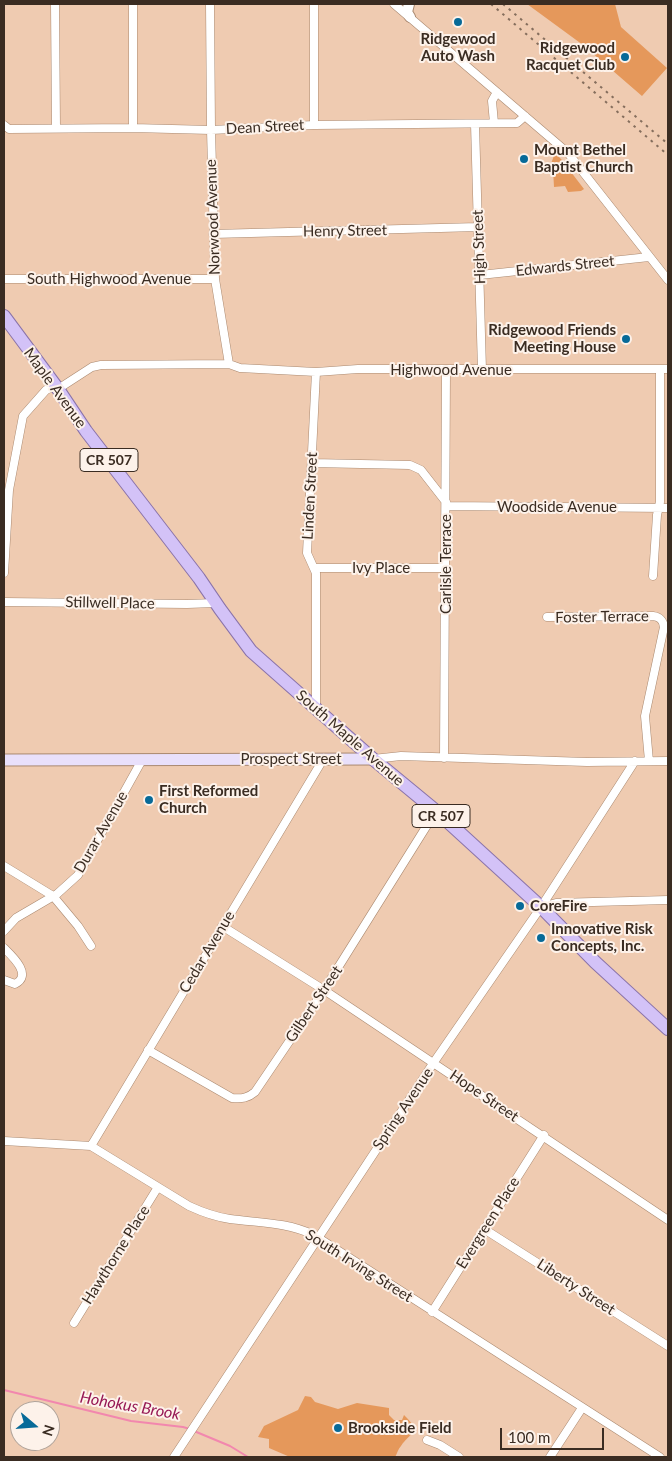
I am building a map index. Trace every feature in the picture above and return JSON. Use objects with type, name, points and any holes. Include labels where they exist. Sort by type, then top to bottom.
[{"type":"main road","name":"Maple Avenue","points":[[4,316],[90,436],[199,578],[215,603]]},
{"type":"main road","name":"South Maple Avenue","points":[[215,603],[251,651],[436,812],[541,907],[595,962],[668,1029]]},
{"type":"main road","name":"Prospect Street","points":[[4,760],[373,759]]},
{"type":"street","points":[[55,4],[56,128]]},
{"type":"street","points":[[133,4],[133,128]]},
{"type":"street","name":"Norwood Avenue","points":[[210,4],[215,280],[232,365]]},
{"type":"street","points":[[314,4],[314,125]]},
{"type":"street","points":[[394,4],[568,152],[668,280]]},
{"type":"street","points":[[409,4],[407,12],[410,16]]},
{"type":"street","points":[[494,123],[492,101],[497,92]]},
{"type":"street","name":"Dean Street","points":[[4,125],[8,129],[133,128],[211,130],[314,125],[517,123],[525,116]]},
{"type":"street","name":"High Street","points":[[475,124],[482,370]]},
{"type":"street","name":"Henry Street","points":[[213,234],[478,227]]},
{"type":"street","name":"Edwards Street","points":[[480,275],[649,257]]},
{"type":"street","name":"South Highwood Avenue","points":[[4,279],[215,280]]},
{"type":"street","name":"Highwood Avenue","points":[[4,572],[9,490],[23,416],[46,390],[57,388],[92,367],[101,365],[232,365],[240,368],[316,372],[358,369],[668,369]]},
{"type":"street","points":[[653,576],[659,508],[660,369]]},
{"type":"street","name":"Carlisle Terrace","points":[[444,758],[446,370]]},
{"type":"street","name":"Linden Street","points":[[316,372],[307,553],[315,568],[316,707]]},
{"type":"street","points":[[312,463],[410,465],[421,470],[446,504]]},
{"type":"street","name":"Woodside Avenue","points":[[446,504],[668,508]]},
{"type":"street","name":"Ivy Place","points":[[315,568],[446,568]]},
{"type":"street","name":"Stillwell Place","points":[[4,602],[215,603]]},
{"type":"street","name":"Foster Terrace","points":[[546,617],[653,616],[660,618],[663,622],[664,627],[646,716],[649,761]]},
{"type":"street","name":"Prospect Street","points":[[373,759],[400,756],[587,762],[668,761]]},
{"type":"street","name":"Cedar Avenue","points":[[91,1146],[324,758]]},
{"type":"street","name":"Durar Avenue","points":[[4,931],[12,921],[53,896],[78,875],[142,760]]},
{"type":"street","name":"Spring Avenue","points":[[174,1457],[434,1062],[541,907],[635,761]]},
{"type":"street","name":"Gilbert Street","points":[[148,1050],[232,1098],[245,1098],[255,1092],[324,990],[436,812]]},
{"type":"street","points":[[4,866],[53,896],[78,926],[91,946]]},
{"type":"street","points":[[541,907],[556,904],[668,900]]},
{"type":"street","name":"Hope Street","points":[[222,926],[434,1062],[668,1220]]},
{"type":"street","points":[[4,948],[18,964],[22,975],[21,980],[15,984],[4,980]]},
{"type":"street","name":"Evergreen Place","points":[[432,1312],[544,1135]]},
{"type":"street","name":"South Irving Street","points":[[4,1141],[91,1146],[202,1212],[229,1219],[294,1227],[318,1238],[660,1457]]},
{"type":"street","name":"Hawthorne Place","points":[[74,1323],[158,1187]]},
{"type":"street","name":"Liberty Street","points":[[484,1228],[668,1346]]},
{"type":"street","points":[[550,1457],[582,1408]]},
{"type":"street","points":[[427,1440],[440,1445],[459,1457]]},
{"type":"shaded area","name":"Ridgewood Racquet Club","points":[[527,4],[615,4],[621,27],[667,68],[642,96],[583,45]]},
{"type":"shaded area","points":[[555,153],[584,189],[568,192],[565,186],[554,187],[553,169],[549,169]]},
{"type":"shaded area","name":"Brookside Field","points":[[305,1396],[311,1397],[315,1402],[338,1409],[357,1403],[389,1408],[389,1415],[394,1420],[402,1420],[404,1415],[413,1425],[414,1429],[395,1457],[290,1457],[269,1448],[269,1439],[258,1437],[264,1426],[298,1410]]},
{"type":"waterway","name":"Hohokus Brook","points":[[4,1390],[131,1421],[190,1429]]},
{"type":"waterway","name":"Hohokus Brook","points":[[194,1431],[230,1446],[248,1457]]},
{"type":"railway","points":[[491,4],[668,155]]},
{"type":"railway","points":[[503,4],[668,144]]},
{"type":"place","name":"Ridgewood Auto Wash","points":[[458,22]]},
{"type":"place","name":"Ridgewood Racquet Club","points":[[625,57]]},
{"type":"place","name":"Mount Bethel Baptist Church","points":[[524,159]]},
{"type":"place","name":"Ridgewood Friends Meeting House","points":[[626,339]]},
{"type":"place","name":"First Reformed Church","points":[[149,800]]},
{"type":"place","name":"CoreFire","points":[[520,906]]},
{"type":"place","name":"Innovative Risk Concepts, Inc.","points":[[541,938]]},
{"type":"place","name":"Brookside Field","points":[[338,1428]]}]
